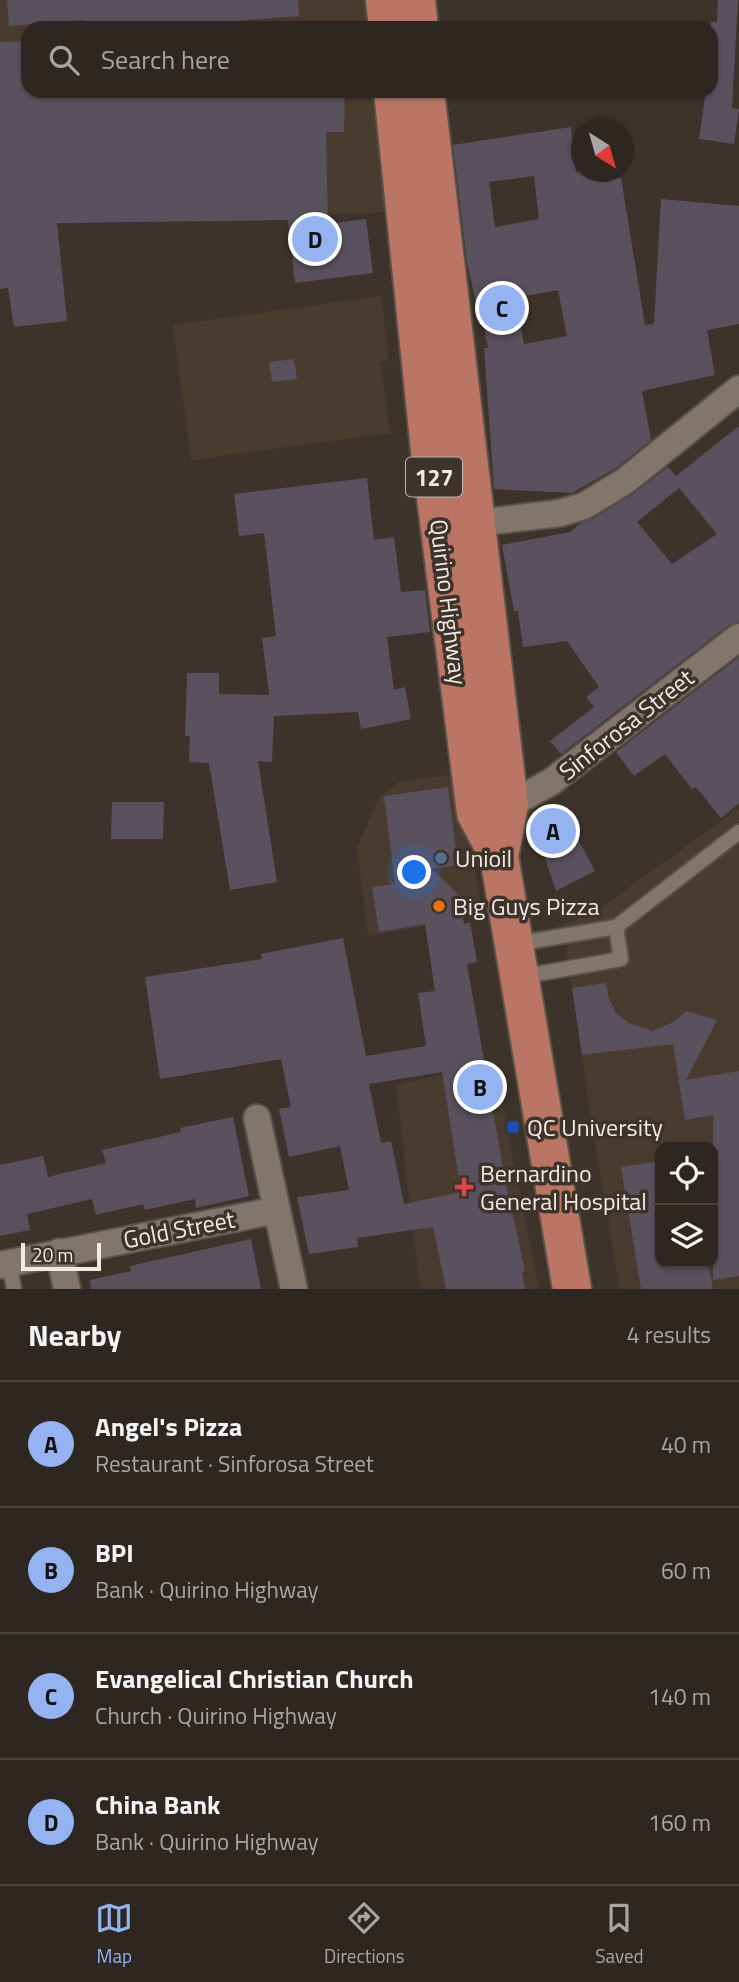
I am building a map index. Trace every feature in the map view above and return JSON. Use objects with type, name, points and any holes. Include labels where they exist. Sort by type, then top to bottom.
[{"type":"main road","points":[[385,0],[387,21]]},
{"type":"main road","points":[[416,0],[418,21]]},
{"type":"main road","name":"Quirino Highway","points":[[395,98],[417,165],[458,526],[476,813],[499,856],[572,1289]]},
{"type":"main road","name":"Quirino Highway","points":[[417,165],[424,98]]},
{"type":"main road","name":"Quirino Highway","points":[[458,526],[509,805],[499,856]]},
{"type":"street","points":[[458,526],[560,513],[594,500],[625,481],[739,389]]},
{"type":"street","name":"Sinforosa Street","points":[[509,805],[551,782],[739,637]]},
{"type":"street","points":[[257,1118],[294,1289]]},
{"type":"street","name":"Gold Street","points":[[5,1264],[277,1210]]},
{"type":"street","points":[[59,1252],[67,1289]]},
{"type":"lane","points":[[516,961],[616,927],[739,832]]},
{"type":"lane","points":[[516,961],[621,959],[616,927]]},
{"type":"lane","points":[[5,1264],[14,1289]]},
{"type":"shaded area","points":[[0,0],[365,0],[367,21],[21,21],[21,98],[377,98],[392,212],[51,224],[0,231]]},
{"type":"shaded area","points":[[381,296],[389,360],[380,362],[390,433],[191,460],[173,325]]},
{"type":"shaded area","points":[[462,773],[482,915],[368,936],[357,847],[380,796],[399,782]]},
{"type":"shaded area","points":[[739,808],[739,1289],[620,1289],[595,1144],[563,924],[598,910]]},
{"type":"shaded area","name":"Bernardino General Hospital","points":[[494,1062],[539,1289],[420,1289],[396,1085]]},
{"type":"building","points":[[7,0],[298,0],[299,16],[235,21],[21,21],[21,25],[9,26]]},
{"type":"building","points":[[718,0],[738,0],[732,108],[739,109],[734,144],[699,139],[705,98],[718,98]]},
{"type":"building","points":[[21,41],[21,98],[345,98],[344,132],[326,132],[328,224],[366,219],[373,273],[295,283],[288,220],[57,223],[67,321],[14,327],[8,288],[0,289],[0,42]]},
{"type":"building","points":[[571,127],[571,182],[622,182],[645,325],[654,324],[661,199],[739,206],[739,324],[707,330],[715,375],[642,391],[651,440],[616,468],[572,493],[494,489],[484,348],[488,348],[479,302],[476,303],[467,262],[453,145]],"holes":[[[534,176],[539,219],[495,227],[489,182]],[[558,290],[567,336],[524,344],[515,298]]]},
{"type":"building","points":[[294,359],[297,379],[272,382],[269,362]]},
{"type":"building","points":[[739,426],[739,622],[729,625],[561,754],[550,741],[594,707],[586,697],[599,687],[567,641],[523,647],[518,611],[514,611],[502,545],[570,532],[633,494],[668,467],[676,476]],"holes":[[[679,488],[717,534],[672,564],[637,522]]]},
{"type":"building","points":[[367,478],[374,540],[394,537],[401,592],[425,590],[430,632],[387,637],[394,690],[405,687],[411,719],[361,729],[358,712],[274,716],[272,762],[258,761],[277,882],[230,890],[209,763],[189,762],[190,736],[185,736],[187,673],[219,673],[219,694],[269,695],[262,638],[276,636],[264,533],[239,536],[234,494]]},
{"type":"building","points":[[739,657],[739,803],[721,818],[696,787],[692,789],[665,754],[634,776],[616,752]]},
{"type":"building","points":[[448,787],[458,865],[432,869],[459,895],[464,924],[470,922],[477,962],[467,964],[505,1179],[525,1271],[522,1272],[525,1289],[446,1289],[433,1227],[357,1238],[358,1247],[309,1254],[297,1197],[349,1190],[340,1146],[289,1157],[279,1109],[291,1107],[281,1059],[160,1079],[145,977],[262,959],[261,954],[343,938],[366,1056],[426,1046],[418,993],[435,991],[425,924],[379,932],[372,887],[395,884],[384,796]],"holes":[[[442,1072],[461,1192],[404,1204],[391,1141],[381,1143],[369,1084]]]},
{"type":"building","points":[[112,802],[164,802],[163,839],[111,839]]},
{"type":"building","points":[[565,815],[595,871],[556,891],[537,835]]},
{"type":"building","points":[[606,983],[609,999],[616,1013],[629,1023],[652,1031],[674,1022],[686,1011],[717,1020],[686,1080],[739,1071],[739,1276],[713,1280],[713,1268],[718,1268],[718,1142],[713,1142],[713,1115],[685,1120],[673,1044],[582,1055],[572,988]]},
{"type":"building","points":[[233,1117],[249,1196],[196,1208],[195,1199],[145,1210],[143,1204],[96,1215],[92,1199],[27,1214],[30,1230],[0,1236],[0,1165],[43,1156],[48,1177],[106,1163],[102,1150],[181,1132],[180,1128]]},
{"type":"building","points":[[655,1162],[655,1268],[709,1268],[713,1289],[641,1289],[621,1167]]},
{"type":"building","points":[[251,1239],[261,1289],[91,1289],[90,1280],[131,1271],[130,1266]]},
{"type":"place","name":"China Bank","points":[[315,239]]},
{"type":"place","name":"Evangelical Christian Church","points":[[502,308]]},
{"type":"place","name":"Angel's Pizza","points":[[553,831]]},
{"type":"place","name":"Unioil","points":[[441,858]]},
{"type":"place","name":"Big Guys Pizza","points":[[439,906]]},
{"type":"place","name":"BPI","points":[[480,1087]]},
{"type":"place","name":"QC University","points":[[513,1127]]},
{"type":"place","name":"Bernardino General Hospital","points":[[464,1187]]}]
